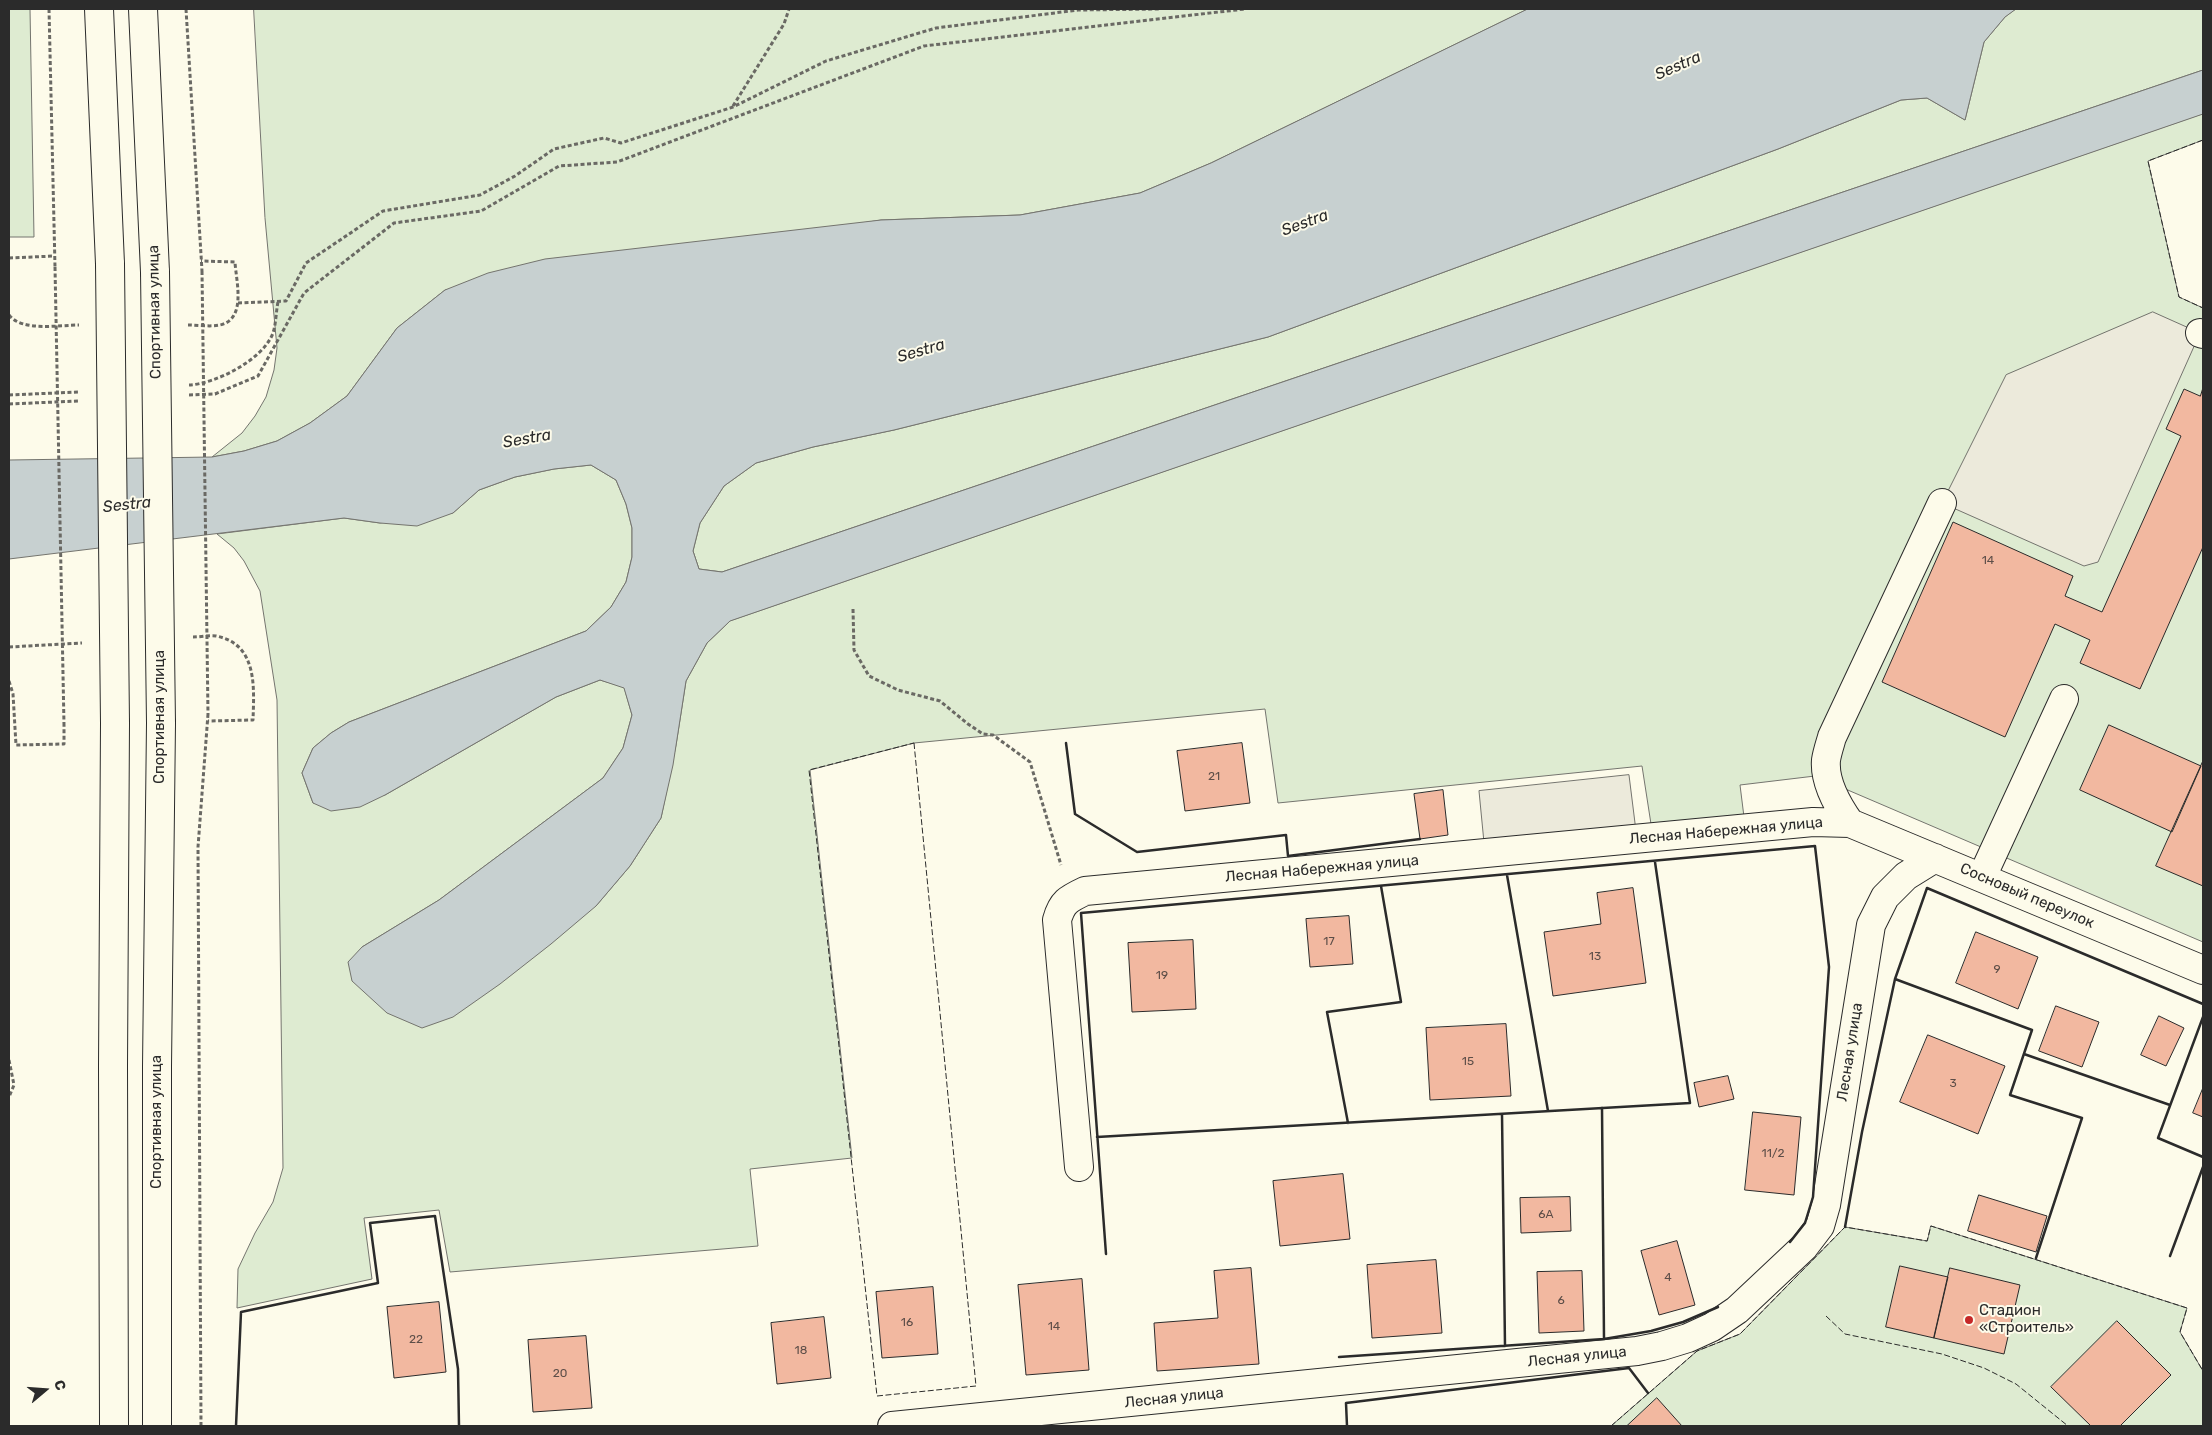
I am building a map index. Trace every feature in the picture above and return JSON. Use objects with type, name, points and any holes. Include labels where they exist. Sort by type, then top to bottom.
[{"type":"main road","points":[[99,9],[110,264],[115,723],[113,1066],[114,1426]]},
{"type":"main road","name":"Спортивная улица","points":[[143,9],[155,272],[161,723],[157,1066],[157,1426]]},
{"type":"main road","points":[[1850,822],[1838,805],[1830,783],[1826,761],[1832,737],[1942,503]]},
{"type":"main road","points":[[1982,878],[2064,699]]},
{"type":"main road","name":"Лесная Набережная улица","points":[[1079,1167],[1057,920],[1061,906],[1085,891],[1813,822],[1850,822]]},
{"type":"main road","name":"Сосновый переулок","points":[[1850,822],[2203,970]]},
{"type":"main road","name":"Лесная улица","points":[[892,1426],[1636,1351],[1688,1338],[1712,1327],[1737,1310],[1804,1247],[1820,1226],[1826,1206],[1871,925],[1886,897],[1906,876],[1935,858]]},
{"type":"path","points":[[9,681],[12,694],[16,745],[64,744],[48,9]]},
{"type":"path","points":[[186,9],[202,271],[208,714],[198,847],[202,1426]]},
{"type":"path","points":[[733,107],[784,24],[789,9]]},
{"type":"path","points":[[238,302],[286,301],[306,263],[384,211],[480,195],[516,176],[554,149],[604,138],[621,143],[733,107],[826,61],[936,28],[1078,10],[1161,9]]},
{"type":"path","points":[[186,396],[215,394],[258,376],[304,293],[394,223],[481,211],[559,166],[617,162],[924,46],[1245,9]]},
{"type":"path","points":[[9,258],[54,256]]},
{"type":"path","points":[[201,261],[235,262]]},
{"type":"path","points":[[9,404],[87,400]]},
{"type":"path","points":[[853,609],[854,650],[870,676],[898,690],[940,701],[968,724],[983,734],[993,736],[1030,762],[1061,865],[1085,891]]},
{"type":"path","points":[[208,721],[252,720],[254,682]]},
{"type":"path","points":[[9,1060],[14,1084],[9,1097]]},
{"type":"green space","points":[[9,9],[30,9],[34,237],[9,237]]},
{"type":"green space","points":[[254,9],[1528,9],[1211,163],[1140,193],[1020,215],[881,220],[445,290],[397,328],[347,396],[310,423],[277,441],[244,451],[212,457],[242,433],[255,416],[266,397],[274,370],[277,348],[265,218]]},
{"type":"green space","points":[[2016,9],[2203,9],[2203,70],[722,572],[699,569],[693,551],[700,523],[724,486],[756,463],[813,447],[894,430],[1268,337],[1778,149],[1901,100],[1927,98],[1965,120],[1984,42],[2005,17]]},
{"type":"green space","points":[[2203,114],[2203,140],[2148,161],[2179,297],[2203,308],[2203,942],[1815,776],[1740,785],[1744,817],[1651,824],[1642,766],[1278,803],[1265,709],[914,743],[810,770],[852,1158],[750,1169],[758,1246],[450,1272],[439,1210],[364,1218],[372,1279],[237,1308],[238,1269],[255,1233],[273,1202],[283,1168],[277,700],[260,591],[244,561],[234,548],[217,534],[344,518],[380,523],[453,513],[479,490],[515,477],[554,469],[591,465],[616,480],[626,504],[632,528],[632,557],[626,582],[611,607],[586,631],[349,722],[331,733],[313,748],[302,773],[313,803],[385,795],[556,697],[600,680],[624,687],[632,715],[623,748],[603,778],[439,900],[362,947],[596,906],[630,866],[661,818],[676,745],[686,681],[707,643],[730,621]]},
{"type":"green space","name":"Стадион «Строитель»","points":[[1931,1226],[2187,1308],[2180,1332],[2203,1371],[2203,1426],[1611,1426],[1697,1351],[1740,1334],[1845,1227],[1927,1241]]},
{"type":"shaded area","points":[[2153,312],[2200,333],[2098,562],[2084,566],[1942,503],[2006,375]]},
{"type":"shaded area","points":[[1629,775],[1637,839],[1485,853],[1479,791]]},
{"type":"water","name":"Sestra","points":[[1528,9],[2016,9],[2005,17],[1984,42],[1965,120],[1927,98],[1901,100],[1778,149],[1268,337],[894,430],[813,447],[756,463],[724,486],[700,523],[693,551],[699,569],[722,572],[2203,70],[2203,114],[730,621],[707,643],[686,681],[673,765],[661,818],[630,866],[596,906],[500,984],[453,1017],[422,1028],[387,1013],[352,981],[348,962],[362,947],[439,900],[603,778],[623,748],[632,715],[624,688],[600,680],[556,697],[385,795],[360,807],[331,811],[313,803],[302,773],[313,748],[331,733],[349,722],[586,631],[611,607],[626,582],[632,557],[632,528],[626,504],[616,480],[591,465],[554,469],[515,477],[479,490],[453,513],[417,526],[344,518],[9,559],[9,460],[212,457],[244,451],[277,441],[310,423],[347,396],[397,328],[445,290],[488,273],[545,259],[881,220],[1020,215],[1140,193],[1211,163]]},
{"type":"building","points":[[2203,388],[2203,547],[2140,689],[2080,663],[2090,640],[2055,624],[2005,737],[1882,682],[1953,522],[2073,576],[2065,596],[2102,612],[2181,436],[2166,429],[2184,389],[2200,396]]},
{"type":"building","points":[[2109,725],[2201,766],[2172,832],[2080,790]]},
{"type":"building","points":[[1242,743],[1250,803],[1185,811],[1177,751]]},
{"type":"building","points":[[2203,761],[2203,886],[2156,866]]},
{"type":"building","points":[[1443,790],[1448,835],[1420,839],[1414,794]]},
{"type":"building","points":[[1633,888],[1646,983],[1553,996],[1544,932],[1601,924],[1597,893]]},
{"type":"building","points":[[1349,916],[1353,964],[1310,967],[1306,919]]},
{"type":"building","points":[[1976,932],[2038,957],[2018,1009],[1956,983]]},
{"type":"building","points":[[1193,940],[1196,1009],[1132,1012],[1128,943]]},
{"type":"building","points":[[2056,1006],[2099,1022],[2082,1067],[2039,1051]]},
{"type":"building","points":[[2159,1016],[2184,1028],[2166,1066],[2141,1055]]},
{"type":"building","points":[[1506,1024],[1511,1096],[1430,1100],[1426,1028]]},
{"type":"building","points":[[1928,1035],[2005,1066],[1978,1134],[1900,1102]]},
{"type":"building","points":[[1728,1076],[1734,1099],[1699,1107],[1694,1083]]},
{"type":"building","points":[[2203,1088],[2203,1117],[2193,1113]]},
{"type":"building","points":[[1753,1112],[1801,1117],[1794,1195],[1745,1190]]},
{"type":"building","points":[[1343,1174],[1350,1239],[1280,1246],[1273,1181]]},
{"type":"building","points":[[1979,1195],[2047,1216],[2036,1252],[1968,1231]]},
{"type":"building","points":[[1570,1197],[1571,1231],[1521,1233],[1520,1198]]},
{"type":"building","points":[[1677,1241],[1695,1305],[1659,1315],[1641,1251]]},
{"type":"building","points":[[1436,1260],[1442,1333],[1372,1338],[1367,1265]]},
{"type":"building","points":[[1900,1266],[1948,1277],[1934,1338],[1886,1327]]},
{"type":"building","points":[[1251,1268],[1259,1364],[1157,1371],[1154,1323],[1218,1318],[1214,1271]]},
{"type":"building","points":[[1950,1268],[2020,1285],[2004,1354],[1934,1338]]},
{"type":"building","points":[[1582,1271],[1584,1331],[1539,1333],[1537,1272]]},
{"type":"building","points":[[1082,1279],[1089,1370],[1026,1375],[1018,1285]]},
{"type":"building","points":[[933,1287],[938,1354],[882,1358],[876,1292]]},
{"type":"building","points":[[439,1302],[446,1372],[394,1378],[387,1307]]},
{"type":"building","points":[[824,1317],[831,1378],[777,1384],[771,1323]]},
{"type":"building","points":[[2117,1321],[2171,1375],[2120,1426],[2091,1426],[2051,1387]]},
{"type":"building","points":[[586,1336],[592,1408],[533,1412],[528,1340]]},
{"type":"building","points":[[1657,1398],[1682,1426],[1627,1426]]},
{"type":"fence","points":[[2203,140],[2148,161],[2179,297],[2203,308]]},
{"type":"fence","points":[[914,743],[976,1386],[877,1396],[809,770],[914,743]]},
{"type":"fence","points":[[1611,1426],[1697,1351],[1740,1334],[1845,1227],[1927,1241],[1931,1226],[2187,1308],[2180,1332],[2203,1371]]},
{"type":"fence","points":[[1826,1316],[1845,1334],[1942,1354],[1984,1368],[2016,1384],[2068,1426]]},
{"type":"wall","points":[[1066,743],[1075,814],[1137,852],[1286,835],[1288,856],[1420,839]]},
{"type":"wall","points":[[1106,1254],[1081,913],[1815,846],[1829,967],[1813,1197],[1805,1223],[1790,1242]]},
{"type":"wall","points":[[1097,1137],[1690,1103],[1655,862]]},
{"type":"wall","points":[[1507,875],[1548,1111]]},
{"type":"wall","points":[[1348,1123],[1327,1012],[1401,1002],[1381,886]]},
{"type":"wall","points":[[1845,1227],[1862,1132],[1895,979],[1927,888],[2203,1004]]},
{"type":"wall","points":[[1895,979],[2032,1030],[2010,1095],[2082,1118],[2036,1258]]},
{"type":"wall","points":[[2203,1017],[2158,1138],[2203,1157]]},
{"type":"wall","points":[[2024,1054],[2170,1105]]},
{"type":"wall","points":[[1602,1108],[1604,1339]]},
{"type":"wall","points":[[1502,1114],[1505,1346]]},
{"type":"wall","points":[[2170,1256],[2203,1167]]},
{"type":"wall","points":[[236,1426],[241,1312],[378,1283],[370,1223],[435,1216],[458,1369],[459,1426]]},
{"type":"wall","points":[[1339,1357],[1604,1339],[1651,1331],[1683,1322],[1718,1307]]},
{"type":"wall","points":[[1347,1426],[1346,1403],[1629,1368],[1648,1393]]},
{"type":"place","name":"Стадион «Строитель»","points":[[1969,1320]]}]
